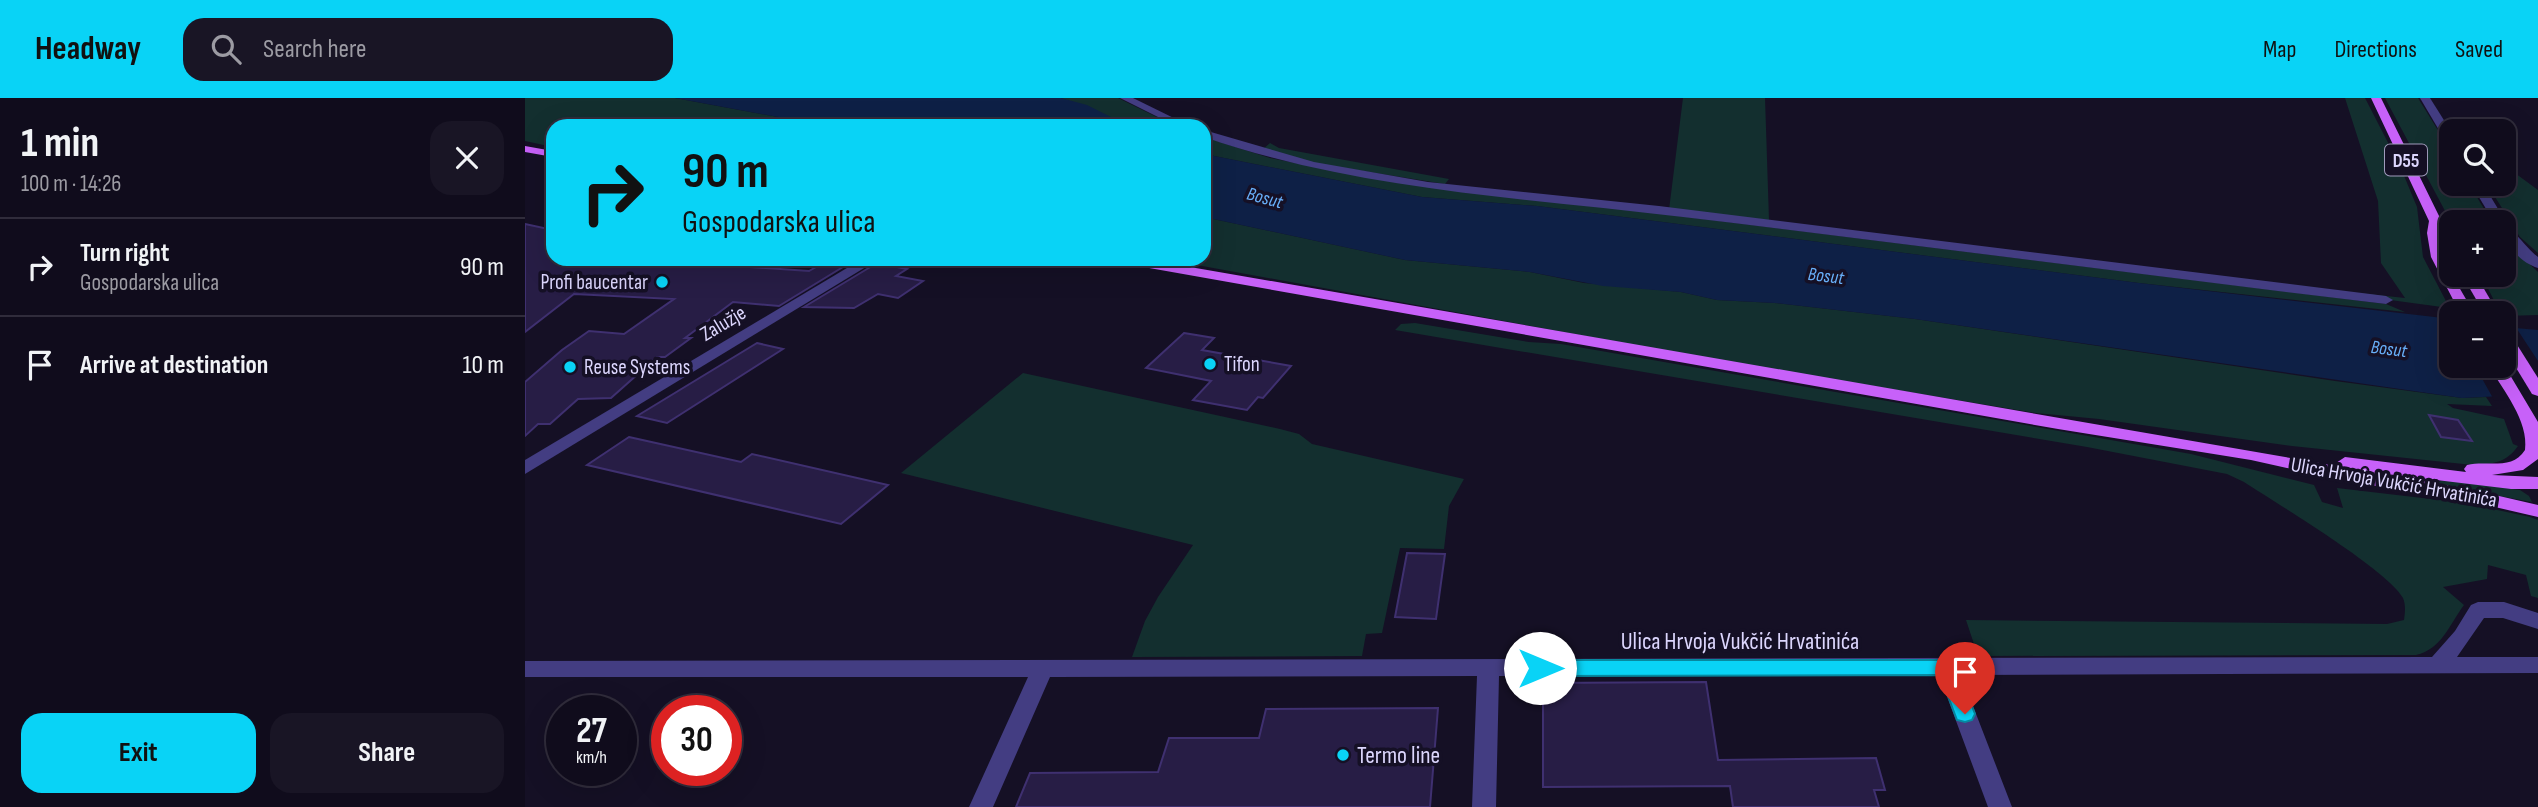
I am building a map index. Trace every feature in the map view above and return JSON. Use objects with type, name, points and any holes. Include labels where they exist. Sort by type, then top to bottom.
[{"type":"main road","name":"D55","points":[[2376,98],[2439,226]]},
{"type":"main road","points":[[525,149],[546,153]]},
{"type":"main road","name":"D55","points":[[2435,221],[2434,244],[2460,301]]},
{"type":"main road","name":"Ulica Hrvoja Vukčić Hrvatinića","points":[[1161,266],[2058,425],[2251,455],[2351,476],[2469,495],[2538,511]]},
{"type":"main road","points":[[2516,355],[2538,391]]},
{"type":"main road","points":[[2504,378],[2538,435]]},
{"type":"main road","points":[[2421,473],[2505,468],[2519,464],[2533,451],[2534,442],[2527,418]]},
{"type":"main road","name":"Ulica Hrvoja Vukčić Hrvatinića","points":[[2251,455],[2511,483],[2538,483]]},
{"type":"street","points":[[1125,98],[1170,119]]},
{"type":"street","points":[[2425,98],[2439,121]]},
{"type":"street","points":[[1211,135],[1297,162],[1432,185],[2386,300]]},
{"type":"street","points":[[2516,245],[2538,264]]},
{"type":"street","name":"Zalužje","points":[[525,467],[860,266]]},
{"type":"street","points":[[2437,666],[2462,636],[2478,610],[2504,610],[2538,621]]},
{"type":"street","name":"Ulica Hrvoja Vukčić Hrvatinića","points":[[525,669],[2538,665]]},
{"type":"street","points":[[1947,667],[2000,807]]},
{"type":"street","points":[[1483,807],[1488,668]]},
{"type":"street","points":[[981,807],[1043,669]]},
{"type":"green space","points":[[525,98],[675,98],[789,119],[546,119],[546,146],[525,141]]},
{"type":"green space","points":[[1061,98],[1118,98],[1161,119],[1112,119]]},
{"type":"green space","points":[[1683,98],[1765,98],[1769,220],[1669,210]]},
{"type":"green space","points":[[2345,98],[2365,98],[2400,166],[2417,207],[2423,257],[2446,301],[2439,301],[2439,307],[2368,297],[2359,293],[2405,298],[2381,263],[2378,201]]},
{"type":"green space","points":[[2385,98],[2418,98],[2439,132],[2439,196],[2476,196],[2485,210],[2445,210]]},
{"type":"green space","points":[[1211,139],[1270,158],[1365,177],[2386,304],[2405,312],[2139,283],[1537,206],[1422,197],[1211,155]]},
{"type":"green space","points":[[1270,143],[1279,148],[1449,179],[1445,184],[1319,164],[1262,150]]},
{"type":"green space","points":[[2516,174],[2538,190],[2538,253],[2516,231],[2516,210],[2503,210],[2494,196],[2516,196]]},
{"type":"green space","points":[[1211,218],[1405,260],[1530,272],[1584,283],[1681,292],[1717,300],[1775,303],[1915,319],[2335,381],[2462,398],[2486,397],[2492,406],[2447,404],[2453,408],[2504,419],[2513,444],[2518,446],[2499,462],[2473,465],[2292,446],[2099,419],[2036,413],[1717,360],[1202,266],[1211,266]]},
{"type":"green space","points":[[2516,251],[2538,272],[2538,315],[2516,316],[2516,301],[2494,301],[2487,287],[2516,287]]},
{"type":"green space","points":[[1415,323],[1529,342],[1561,344],[2191,454],[2314,485],[2322,502],[2343,508],[2337,488],[2465,503],[2530,517],[2538,520],[2538,598],[2531,596],[2526,575],[2488,565],[2487,579],[2443,587],[2464,605],[2439,642],[2416,655],[1978,656],[1966,620],[2387,624],[2404,620],[2405,606],[2403,598],[2393,586],[2355,555],[2244,482],[2227,474],[2087,447],[1395,330],[1401,324]]},
{"type":"green space","points":[[1023,373],[1280,429],[1299,434],[1312,444],[1464,479],[1449,506],[1444,549],[1400,548],[1382,633],[1366,634],[1362,656],[1132,657],[1145,621],[1158,597],[1193,545],[901,473]]},
{"type":"green space","points":[[2444,480],[2520,490],[2529,496],[2532,502],[2439,485],[2438,482]]},
{"type":"water","points":[[675,98],[1061,98],[1087,105],[1115,119],[789,119]]},
{"type":"water","name":"Bosut","points":[[1211,155],[1422,197],[1537,206],[2139,283],[2439,318],[2439,378],[2516,378],[2516,328],[2538,330],[2538,400],[2502,396],[2462,398],[1915,319],[1775,303],[1717,300],[1681,292],[1603,286],[1530,272],[1405,260],[1211,218]]},
{"type":"pier","points":[[2516,328],[2538,361],[2538,403],[2494,400],[2482,378],[2516,378]]},
{"type":"building","points":[[525,224],[546,228],[546,266],[735,266],[809,271],[818,266],[845,266],[779,306],[733,302],[685,338],[691,338],[665,357],[657,357],[611,398],[578,399],[550,424],[538,424],[525,436],[525,382],[589,331],[624,334],[674,299],[574,294],[525,332]]},
{"type":"building","points":[[872,266],[907,269],[896,276],[923,281],[898,298],[878,294],[854,308],[804,307]]},
{"type":"building","points":[[1184,333],[1214,338],[1202,350],[1291,366],[1263,398],[1258,397],[1247,410],[1193,400],[1211,381],[1146,368]]},
{"type":"building","points":[[757,343],[783,349],[667,423],[637,416]]},
{"type":"building","points":[[2429,415],[2458,420],[2472,441],[2441,437]]},
{"type":"building","points":[[629,437],[741,462],[752,454],[888,485],[841,524],[587,465]]},
{"type":"building","points":[[1407,553],[1445,554],[1436,619],[1395,617]]},
{"type":"building","points":[[1706,682],[1718,760],[1876,758],[1885,790],[1874,790],[1879,807],[1733,807],[1730,786],[1543,787],[1543,683]]},
{"type":"building","points":[[1438,708],[1430,807],[1016,807],[1030,773],[1158,772],[1169,738],[1259,738],[1266,709]]},
{"type":"place","name":"Profi baucentar","points":[[662,282]]},
{"type":"place","name":"Tifon","points":[[1210,364]]},
{"type":"place","name":"Reuse Systems","points":[[570,367]]},
{"type":"place","name":"Termo line","points":[[1343,755]]},
{"type":"route","points":[[1540,668],[1947,667],[1965,714]]}]
